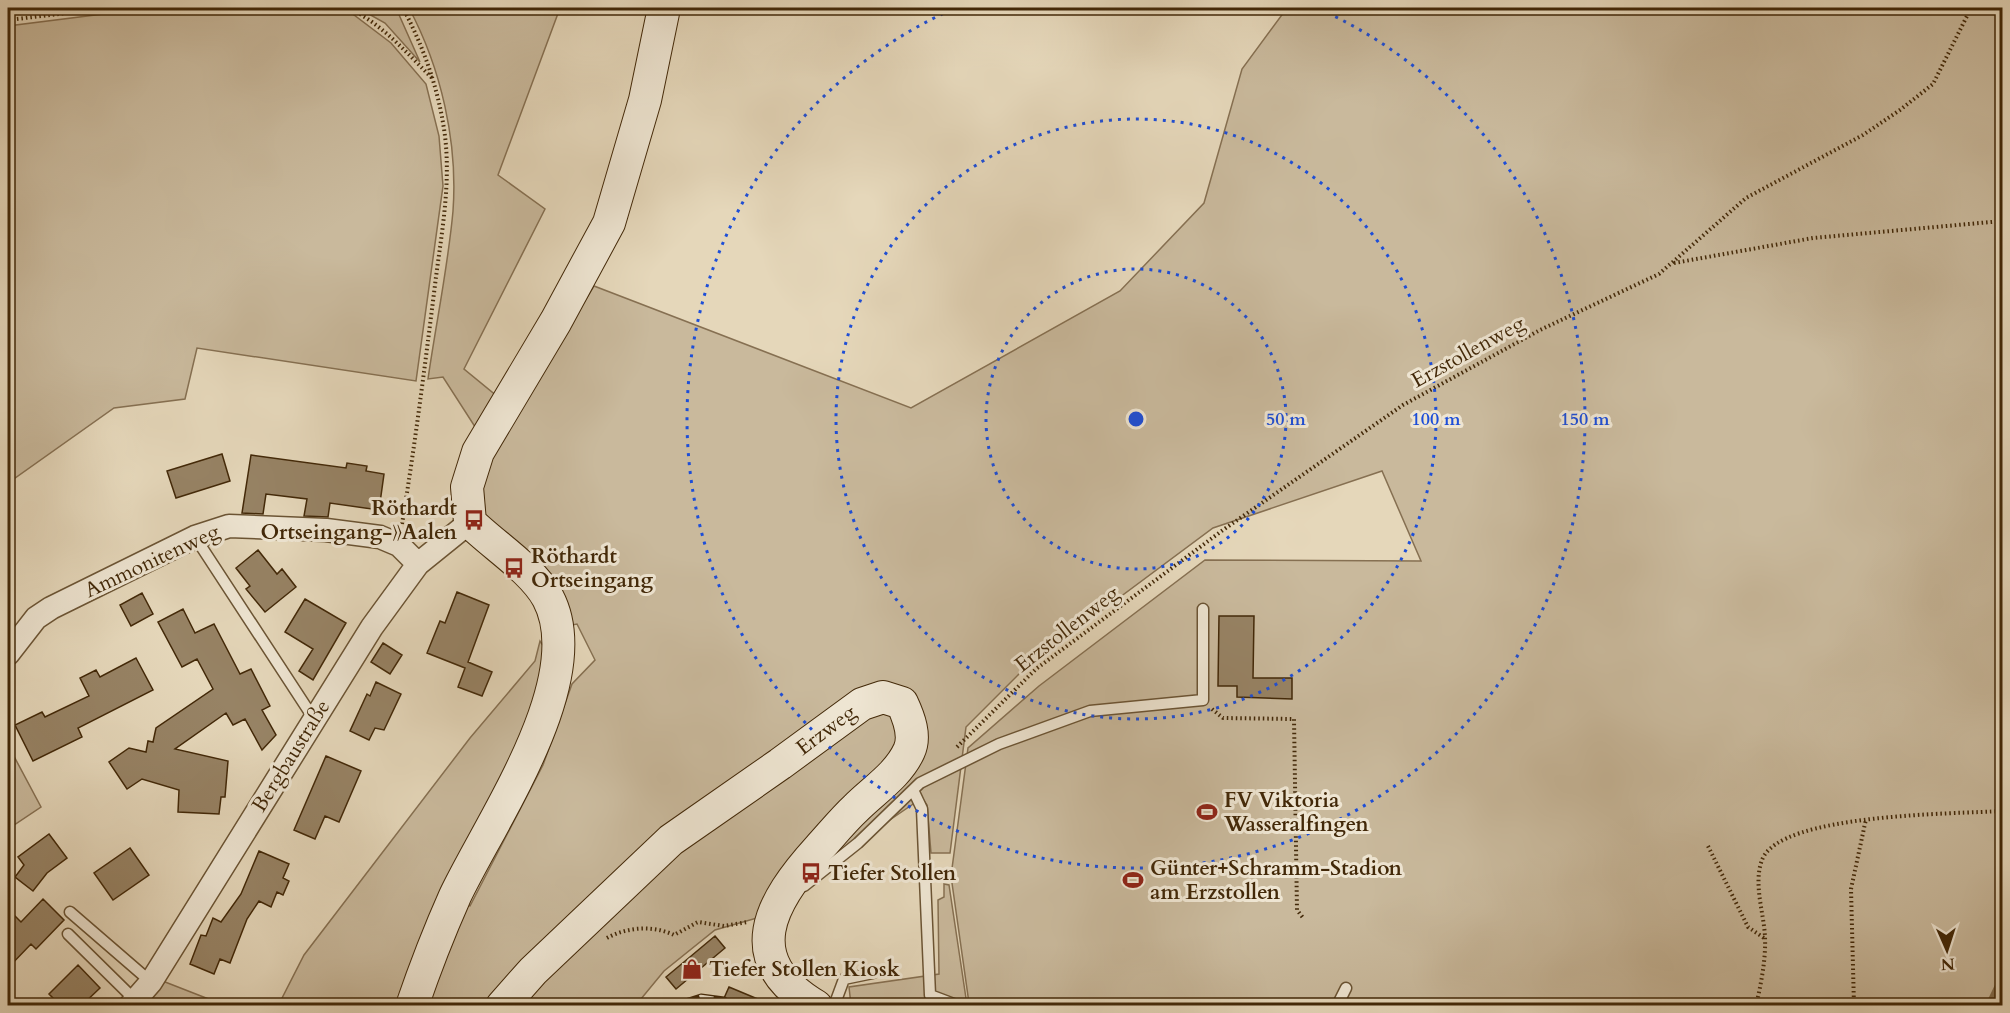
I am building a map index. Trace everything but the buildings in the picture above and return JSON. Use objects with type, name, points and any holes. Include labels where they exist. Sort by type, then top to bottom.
[{"type":"street","points":[[412,1005],[456,895],[526,763],[556,674],[559,636],[547,598],[514,559],[470,522],[467,487],[478,452],[556,321],[609,223],[645,100],[664,8]]},
{"type":"street","name":"Bergbaustraße","points":[[133,1003],[151,982],[372,627],[418,564],[470,522]]},
{"type":"street","name":"Ammonitenweg","points":[[8,654],[36,618],[51,608],[195,537],[229,526],[256,525],[380,537],[399,545],[418,564]]},
{"type":"street","name":"Erzweg","points":[[502,1005],[533,971],[671,840],[862,704],[883,697],[902,703],[911,722],[910,749],[899,769],[854,809],[804,865],[773,909],[768,933],[771,960],[795,993],[816,1005]]},
{"type":"lane","points":[[195,537],[314,719]]},
{"type":"lane","points":[[780,900],[805,885],[858,843],[920,783],[999,744],[1090,711],[1203,700],[1203,609]]},
{"type":"lane","points":[[913,790],[922,809],[930,995],[959,1005]]},
{"type":"lane","points":[[70,912],[151,982]]},
{"type":"lane","points":[[68,934],[133,1003]]},
{"type":"lane","points":[[834,1005],[844,979],[873,973]]},
{"type":"lane","points":[[1337,1005],[1346,988]]},
{"type":"path","points":[[8,20],[109,8]]},
{"type":"path","points":[[348,8],[359,12],[397,44],[434,81]]},
{"type":"path","points":[[399,545],[419,414],[447,191],[445,137],[434,81],[417,35],[403,8]]},
{"type":"path","name":"Erzstollenweg","points":[[953,751],[1036,669],[1222,530],[1403,405],[1540,330],[1659,273],[1746,198],[1863,135],[1933,84],[1971,8]]},
{"type":"path","points":[[1673,263],[1813,238],[2002,221]]},
{"type":"path","points":[[1203,700],[1223,718],[1294,719],[1297,910],[1304,920]]},
{"type":"path","points":[[1756,1005],[1765,938],[1759,892],[1762,859],[1773,844],[1806,829],[1866,819],[2002,811]]},
{"type":"path","points":[[1854,1005],[1851,889],[1866,819]]},
{"type":"path","points":[[1708,846],[1748,927],[1765,938]]},
{"type":"path","points":[[605,939],[636,928],[674,935],[698,922],[724,926],[744,923]]},
{"type":"shaded area","points":[[151,8],[336,8],[350,12],[391,43],[426,84],[439,136],[443,186],[416,381],[197,348],[185,399],[114,408],[8,483],[8,26]]},
{"type":"shaded area","points":[[358,8],[396,8],[420,62],[385,23]]},
{"type":"shaded area","points":[[409,8],[560,8],[498,175],[545,209],[464,369],[498,397],[479,433],[443,377],[428,379],[451,232],[453,159],[450,132],[438,80],[430,55]]},
{"type":"shaded area","points":[[1287,8],[2002,8],[2002,1005],[1451,1005],[1454,1002],[969,1003],[951,876],[968,748],[1039,686],[1205,560],[1421,561],[1382,471],[1213,528],[1026,667],[966,727],[950,853],[931,853],[927,805],[922,798],[821,867],[764,916],[715,930],[664,971],[636,1005],[278,1006],[304,955],[470,738],[535,661],[540,641],[549,655],[538,700],[444,900],[470,906],[543,765],[572,684],[595,660],[577,624],[567,626],[486,521],[481,470],[594,286],[911,408],[1120,291],[1204,203],[1242,69]]},
{"type":"shaded area","points":[[8,745],[41,807],[8,829]]},
{"type":"shaded area","points":[[944,884],[949,885],[967,1005],[851,1005],[849,987],[939,974],[938,900],[944,897]]},
{"type":"shaded area","points":[[160,980],[224,1005],[142,1006]]},
{"type":"waterway","points":[[1988,1006],[2002,977]]},
{"type":"railway","points":[[673,1006],[701,997],[724,1000]]},
{"type":"place","name":"Röthardt Ortseingang-》Aalen","points":[[474,520]]},
{"type":"place","name":"Röthardt Ortseingang","points":[[514,568]]},
{"type":"place","name":"FV Viktoria Wasseralfingen","points":[[1207,812]]},
{"type":"place","name":"Tiefer Stollen","points":[[811,873]]},
{"type":"place","name":"Günter+Schramm-Stadion am Erzstollen","points":[[1133,880]]},
{"type":"place","name":"Tiefer Stollen Kiosk","points":[[692,969]]}]
